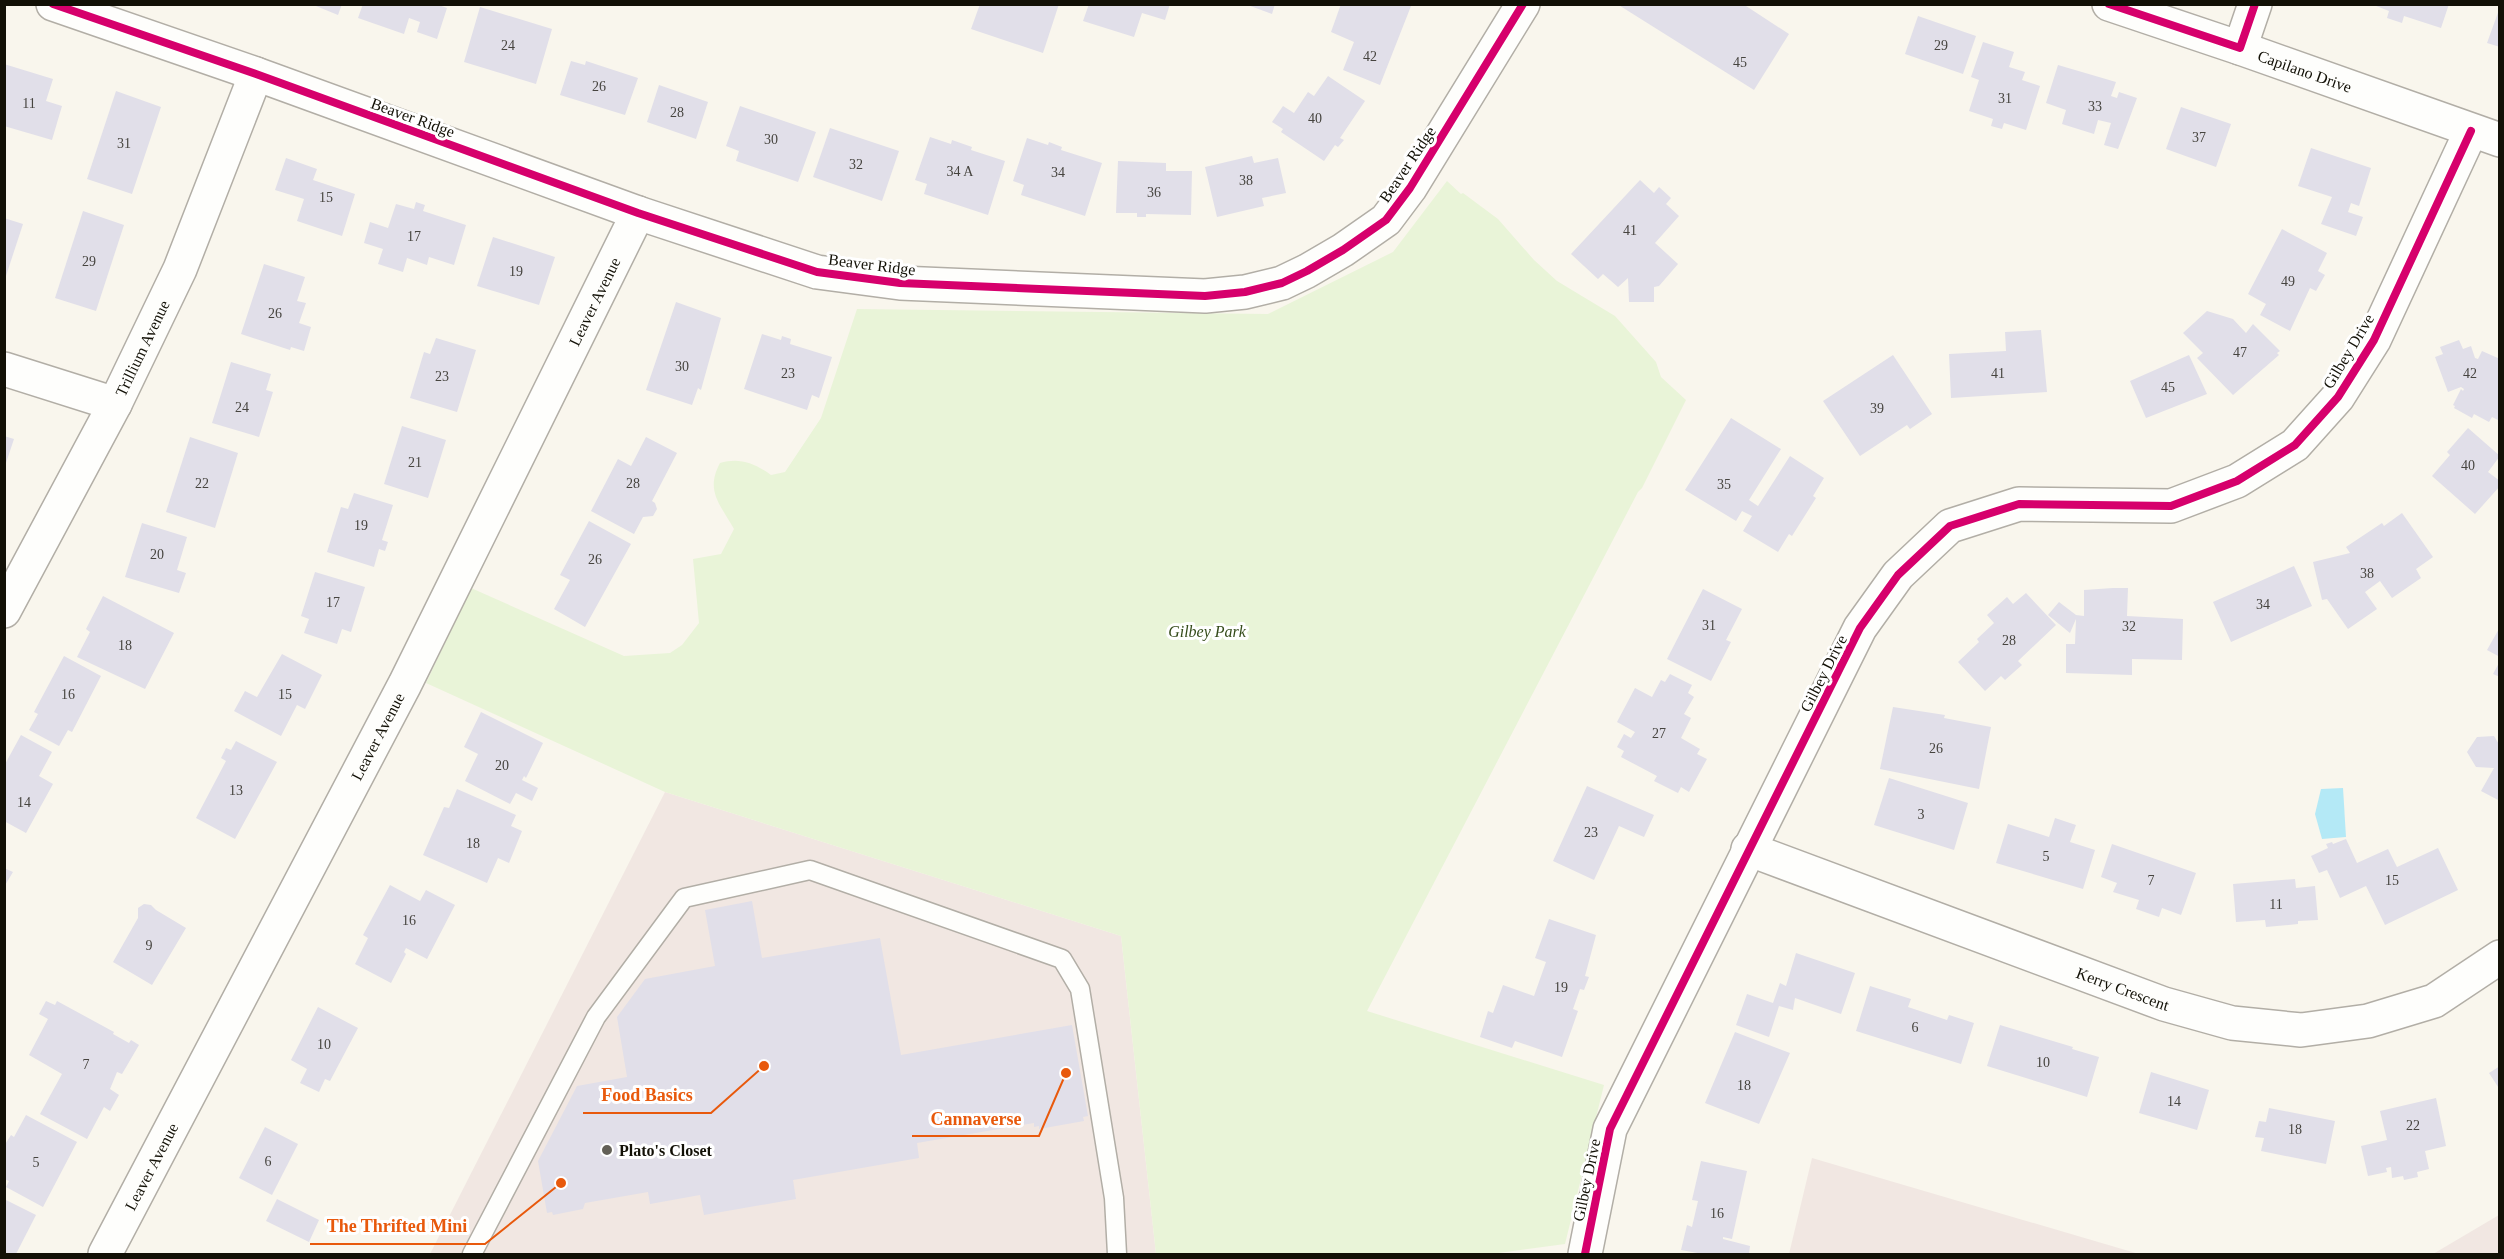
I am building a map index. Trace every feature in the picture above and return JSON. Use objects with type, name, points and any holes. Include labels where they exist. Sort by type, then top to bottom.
[{"type":"street","name":"Beaver Ridge","points":[[53,4],[256,74],[638,213],[817,272],[853,279],[900,283],[1205,296],[1245,292],[1282,283],[1307,271],[1386,220],[1410,189],[1523,4]]},
{"type":"street","name":"Capilano Drive","points":[[2109,4],[2485,135]]},
{"type":"street","points":[[2240,48],[2255,4]]},
{"type":"street","name":"Trillium Avenue","points":[[4,610],[115,404],[180,270],[256,74]]},
{"type":"street","name":"Gilbey Drive","points":[[1585,1254],[1610,1129],[1860,628],[1898,575],[1950,526],[2019,504],[2171,506],[2237,481],[2295,445],[2338,397],[2374,340],[2485,135]]},
{"type":"street","name":"Leaver Avenue","points":[[105,1254],[405,684],[638,213]]},
{"type":"street","points":[[4,369],[115,404]]},
{"type":"street","name":"Kerry Crescent","points":[[1748,849],[2164,1004],[2232,1023],[2301,1030],[2368,1021],[2434,1001],[2499,957]]},
{"type":"lane","points":[[472,1254],[596,1017],[684,898],[810,870],[1062,959],[1080,989],[1114,1198],[1117,1254]]},
{"type":"shaded area","points":[[665,792],[1121,936],[1156,1254],[430,1254]]},
{"type":"shaded area","points":[[1812,1158],[2139,1254],[1789,1254]]},
{"type":"shaded area","points":[[2499,1215],[2499,1254],[2433,1254]]},
{"type":"green space","name":"Gilbey Park","points":[[1447,181],[1461,194],[1463,193],[1498,219],[1534,260],[1557,281],[1615,316],[1656,362],[1661,377],[1686,400],[1367,1011],[1604,1085],[1565,1244],[1491,1254],[1156,1254],[1121,936],[665,792],[426,683],[471,588],[624,656],[670,653],[682,645],[699,623],[693,559],[721,554],[734,529],[719,505],[714,490],[720,463],[747,462],[771,475],[785,472],[821,418],[857,309],[1268,314],[1393,252]]},
{"type":"water","points":[[2343,788],[2346,837],[2322,839],[2315,814],[2321,789]]},
{"type":"building","points":[[311,4],[342,4],[338,15]]},
{"type":"building","points":[[363,4],[436,4],[447,8],[437,39],[417,32],[420,22],[409,18],[404,34],[358,18]]},
{"type":"building","points":[[980,4],[1059,4],[1043,53],[971,29]]},
{"type":"building","points":[[1089,4],[1170,4],[1165,20],[1142,13],[1134,37],[1083,21]]},
{"type":"building","points":[[1245,4],[1275,4],[1272,14]]},
{"type":"building","points":[[1341,4],[1406,4],[1411,6],[1380,85],[1343,70],[1354,42],[1331,32]]},
{"type":"building","points":[[1617,4],[1743,4],[1789,34],[1754,90]]},
{"type":"building","points":[[2371,4],[2449,4],[2441,28],[2404,16],[2402,23],[2387,18],[2389,11]]},
{"type":"building","points":[[480,7],[552,29],[536,84],[464,62]]},
{"type":"building","points":[[2500,7],[2500,47],[2487,43]]},
{"type":"building","points":[[1918,16],[1976,36],[1963,74],[1905,54]]},
{"type":"building","points":[[1983,42],[2014,52],[2009,67],[2025,72],[2022,80],[2040,86],[2026,130],[2004,123],[2002,129],[1991,126],[1993,119],[1969,111],[1979,80],[1971,77]]},
{"type":"building","points":[[571,61],[585,65],[586,61],[638,78],[625,115],[560,95]]},
{"type":"building","points":[[4,64],[53,79],[46,101],[62,106],[52,140],[4,126]]},
{"type":"building","points":[[2058,65],[2116,82],[2111,96],[2117,98],[2119,92],[2137,98],[2118,149],[2104,145],[2111,123],[2098,120],[2094,134],[2062,124],[2066,110],[2046,103]]},
{"type":"building","points":[[1328,76],[1365,101],[1340,138],[1344,140],[1338,147],[1335,145],[1324,161],[1281,132],[1283,129],[1272,122],[1283,106],[1294,113],[1308,92],[1314,96]]},
{"type":"building","points":[[659,85],[708,102],[696,139],[647,122]]},
{"type":"building","points":[[116,91],[161,107],[132,194],[87,179]]},
{"type":"building","points":[[740,106],[816,132],[798,182],[736,161],[739,151],[726,146]]},
{"type":"building","points":[[2181,107],[2231,124],[2216,167],[2166,149]]},
{"type":"building","points":[[830,128],[899,151],[882,201],[813,177]]},
{"type":"building","points":[[930,137],[951,144],[952,140],[972,147],[971,150],[1005,161],[988,215],[924,194],[927,184],[915,180]]},
{"type":"building","points":[[1027,138],[1048,145],[1049,142],[1062,147],[1061,150],[1102,163],[1085,216],[1021,195],[1024,185],[1013,181]]},
{"type":"building","points":[[2311,148],[2371,168],[2359,206],[2351,203],[2348,212],[2363,217],[2356,236],[2321,224],[2332,197],[2298,186]]},
{"type":"building","points":[[1252,156],[1254,163],[1278,158],[1286,193],[1262,198],[1264,206],[1217,217],[1205,167]]},
{"type":"building","points":[[286,158],[317,169],[313,180],[355,194],[342,236],[297,221],[304,199],[275,190]]},
{"type":"building","points":[[1118,161],[1166,163],[1166,171],[1192,171],[1191,215],[1146,214],[1146,217],[1137,217],[1137,213],[1116,213]]},
{"type":"building","points":[[1640,180],[1654,193],[1659,187],[1671,198],[1666,204],[1679,216],[1655,243],[1678,264],[1659,286],[1654,287],[1654,302],[1629,302],[1628,278],[1618,287],[1603,274],[1598,279],[1571,254]]},
{"type":"building","points":[[416,202],[425,205],[423,211],[466,225],[454,265],[429,257],[427,265],[407,258],[403,272],[378,264],[383,249],[364,243],[370,222],[388,228],[396,204],[414,209]]},
{"type":"building","points":[[83,211],[124,225],[96,311],[55,298]]},
{"type":"building","points":[[4,218],[23,224],[5,279],[4,279]]},
{"type":"building","points":[[2282,229],[2327,253],[2318,271],[2325,275],[2316,291],[2310,288],[2290,331],[2260,315],[2266,304],[2248,294]]},
{"type":"building","points":[[493,237],[555,257],[539,305],[477,286]]},
{"type":"building","points":[[264,264],[305,277],[297,301],[306,303],[299,323],[311,327],[304,351],[291,347],[290,350],[241,334]]},
{"type":"building","points":[[676,302],[721,318],[701,390],[698,388],[692,405],[646,390]]},
{"type":"building","points":[[2207,311],[2233,319],[2246,333],[2253,324],[2280,351],[2277,353],[2279,355],[2233,395],[2197,358],[2203,353],[2183,333]]},
{"type":"building","points":[[2041,330],[2047,392],[1951,398],[1949,354],[2006,351],[2005,332]]},
{"type":"building","points":[[762,334],[781,340],[782,336],[791,339],[790,344],[832,357],[819,398],[812,395],[807,410],[744,389]]},
{"type":"building","points":[[436,338],[476,350],[457,412],[410,398],[424,352],[430,354]]},
{"type":"building","points":[[2459,340],[2463,349],[2471,346],[2475,358],[2478,359],[2482,351],[2500,359],[2500,421],[2492,417],[2489,422],[2474,414],[2472,418],[2454,408],[2453,405],[2461,389],[2463,391],[2464,389],[2461,387],[2448,392],[2435,357],[2443,354],[2440,347]]},
{"type":"building","points":[[1893,355],[1932,414],[1910,429],[1907,425],[1860,456],[1823,401]]},
{"type":"building","points":[[2189,355],[2207,394],[2146,418],[2130,381]]},
{"type":"building","points":[[231,362],[271,374],[266,390],[273,392],[259,437],[212,423]]},
{"type":"building","points":[[1731,418],[1781,449],[1749,500],[1758,506],[1790,456],[1824,478],[1813,496],[1816,498],[1792,536],[1789,534],[1778,552],[1743,531],[1752,516],[1742,511],[1736,521],[1685,490]]},
{"type":"building","points":[[402,426],[446,440],[428,498],[384,484]]},
{"type":"building","points":[[2468,428],[2500,456],[2488,472],[2500,481],[2500,486],[2475,514],[2432,476],[2450,455],[2447,452]]},
{"type":"building","points":[[4,436],[14,439],[5,466],[4,466]]},
{"type":"building","points":[[190,437],[238,453],[215,528],[166,512]]},
{"type":"building","points":[[646,437],[677,453],[652,501],[657,509],[653,516],[643,517],[634,534],[591,511],[618,459],[631,466]]},
{"type":"building","points":[[354,493],[393,505],[382,540],[388,542],[385,551],[379,549],[374,567],[327,552],[341,507],[348,509]]},
{"type":"building","points":[[2402,513],[2433,557],[2416,569],[2421,578],[2392,598],[2380,581],[2365,592],[2377,609],[2348,629],[2327,599],[2322,600],[2313,562],[2350,553],[2346,547],[2382,523],[2384,526]]},
{"type":"building","points":[[589,521],[631,544],[585,627],[554,609],[570,580],[560,575]]},
{"type":"building","points":[[142,523],[187,537],[177,570],[186,573],[179,593],[125,577]]},
{"type":"building","points":[[2294,566],[2312,606],[2231,642],[2213,602]]},
{"type":"building","points":[[315,572],[365,587],[351,632],[342,629],[337,644],[304,633],[309,619],[301,616]]},
{"type":"building","points":[[2128,588],[2127,616],[2183,619],[2182,660],[2132,659],[2132,675],[2066,673],[2066,644],[2075,644],[2076,619],[2070,633],[2048,615],[2059,602],[2076,615],[2084,616],[2084,590]]},
{"type":"building","points":[[1703,589],[1742,609],[1726,640],[1731,642],[1711,681],[1667,659]]},
{"type":"building","points":[[2026,593],[2056,625],[2018,661],[2022,665],[2005,680],[2001,676],[1985,691],[1958,662],[1979,642],[1977,639],[1994,623],[1987,615],[2007,597],[2013,604]]},
{"type":"building","points":[[103,596],[174,633],[145,689],[77,657],[90,632],[86,629]]},
{"type":"building","points":[[2500,627],[2500,657],[2487,650]]},
{"type":"building","points":[[282,654],[322,675],[305,709],[297,705],[281,736],[234,711],[245,691],[257,697]]},
{"type":"building","points":[[64,656],[101,676],[72,732],[68,730],[59,746],[29,730],[38,714],[34,712]]},
{"type":"building","points":[[2500,661],[2500,677],[2493,674]]},
{"type":"building","points":[[1670,674],[1692,685],[1688,693],[1694,697],[1684,714],[1691,718],[1681,738],[1700,749],[1697,754],[1707,759],[1689,792],[1681,787],[1678,793],[1654,781],[1657,776],[1621,757],[1624,751],[1617,747],[1624,734],[1631,738],[1635,732],[1617,722],[1635,688],[1652,697],[1661,680],[1665,682]]},
{"type":"building","points":[[1893,707],[1945,715],[1944,718],[1991,727],[1979,789],[1880,769]]},
{"type":"building","points":[[481,712],[543,743],[526,778],[524,776],[522,780],[538,788],[532,801],[516,793],[510,804],[465,781],[478,754],[464,747]]},
{"type":"building","points":[[21,735],[52,752],[39,776],[53,784],[26,833],[4,821],[4,766]]},
{"type":"building","points":[[2494,736],[2500,746],[2500,801],[2481,791],[2494,768],[2476,767],[2467,752],[2477,737]]},
{"type":"building","points":[[236,741],[277,762],[235,839],[196,818],[226,761],[221,758],[226,748],[231,750]]},
{"type":"building","points":[[1889,778],[1968,803],[1954,850],[1874,825]]},
{"type":"building","points":[[1587,786],[1654,815],[1644,837],[1619,826],[1594,880],[1553,861]]},
{"type":"building","points":[[457,789],[516,815],[511,826],[522,831],[509,863],[498,858],[487,883],[423,855],[444,807],[449,808]]},
{"type":"building","points":[[2055,818],[2076,825],[2070,842],[2095,850],[2083,889],[1996,863],[2008,824],[2049,837]]},
{"type":"building","points":[[2346,839],[2357,863],[2388,849],[2397,867],[2438,848],[2458,890],[2385,925],[2366,886],[2340,898],[2327,870],[2319,873],[2311,856],[2328,848],[2326,844]]},
{"type":"building","points":[[2112,844],[2196,873],[2181,915],[2162,908],[2159,917],[2136,909],[2139,900],[2113,892],[2117,883],[2101,877]]},
{"type":"building","points":[[4,868],[13,872],[4,887]]},
{"type":"building","points":[[2295,879],[2296,888],[2315,886],[2318,920],[2266,927],[2265,920],[2236,922],[2233,884]]},
{"type":"building","points":[[390,885],[420,901],[426,890],[455,905],[427,959],[406,948],[404,952],[406,954],[391,983],[355,964],[368,938],[363,935]]},
{"type":"building","points":[[752,901],[762,958],[880,938],[901,1055],[1072,1025],[1088,1116],[1083,1117],[1084,1121],[1039,1129],[1039,1126],[1034,1127],[1034,1123],[917,1143],[919,1158],[793,1180],[796,1199],[704,1215],[700,1195],[650,1204],[648,1192],[585,1203],[583,1209],[553,1215],[552,1212],[547,1213],[538,1161],[577,1086],[627,1077],[617,1017],[645,979],[715,966],[705,910]]},
{"type":"building","points":[[144,904],[151,905],[186,928],[152,985],[113,962],[138,918],[138,908]]},
{"type":"building","points":[[1549,919],[1596,935],[1585,976],[1589,977],[1584,990],[1580,989],[1573,1009],[1578,1011],[1562,1057],[1515,1041],[1512,1048],[1480,1037],[1488,1011],[1493,1013],[1503,985],[1534,996],[1546,962],[1535,958]]},
{"type":"building","points":[[1796,953],[1855,973],[1841,1014],[1795,998],[1793,1010],[1779,1006],[1769,1037],[1736,1025],[1747,994],[1773,1003],[1780,983],[1786,986]]},
{"type":"building","points":[[1870,986],[1911,999],[1908,1007],[1947,1020],[1949,1015],[1974,1023],[1961,1064],[1856,1031]]},
{"type":"building","points":[[46,1001],[55,1005],[57,1001],[114,1032],[113,1034],[129,1043],[131,1040],[139,1045],[122,1074],[117,1072],[110,1089],[119,1095],[110,1111],[104,1107],[87,1139],[40,1114],[62,1074],[29,1055],[48,1019],[39,1014]]},
{"type":"building","points":[[318,1007],[358,1028],[330,1081],[325,1079],[319,1092],[300,1083],[307,1069],[291,1060]]},
{"type":"building","points":[[2000,1025],[2099,1057],[2087,1097],[1987,1066]]},
{"type":"building","points":[[1735,1032],[1790,1053],[1759,1124],[1705,1103]]},
{"type":"building","points":[[2500,1066],[2500,1090],[2489,1073]]},
{"type":"building","points":[[2151,1072],[2209,1090],[2197,1130],[2139,1113]]},
{"type":"building","points":[[2436,1098],[2446,1146],[2425,1151],[2429,1169],[2417,1172],[2418,1177],[2404,1180],[2403,1176],[2392,1178],[2391,1167],[2386,1168],[2387,1172],[2368,1176],[2361,1146],[2387,1140],[2380,1111]]},
{"type":"building","points":[[2269,1108],[2335,1121],[2326,1164],[2261,1151],[2264,1138],[2255,1137],[2259,1121],[2266,1122]]},
{"type":"building","points":[[26,1115],[77,1142],[43,1207],[6,1187],[9,1181],[4,1179],[4,1146],[11,1135],[14,1137]]},
{"type":"building","points":[[265,1127],[298,1144],[272,1195],[239,1178]]},
{"type":"building","points":[[1701,1161],[1747,1171],[1732,1239],[1723,1237],[1723,1239],[1750,1246],[1749,1254],[1703,1254],[1681,1250],[1687,1225],[1692,1227],[1698,1201],[1692,1200]]},
{"type":"building","points":[[4,1199],[36,1215],[16,1254],[4,1254]]},
{"type":"building","points":[[277,1199],[319,1220],[309,1242],[266,1221]]},
{"type":"cycle path","points":[[53,4],[256,74],[638,213],[817,272],[900,283],[1205,296],[1245,292],[1282,283],[1343,250],[1386,220],[1410,188],[1523,4]]},
{"type":"cycle path","points":[[2109,4],[2240,48],[2255,4]]},
{"type":"cycle path","points":[[1585,1254],[1610,1129],[1860,628],[1898,575],[1950,526],[2019,504],[2171,506],[2237,481],[2295,445],[2338,397],[2374,340],[2471,131]]},
{"type":"place","name":"Food Basics","points":[[764,1066]]},
{"type":"place","name":"Cannaverse","points":[[1066,1073]]},
{"type":"place","name":"Plato's Closet","points":[[607,1150]]},
{"type":"place","name":"The Thrifted Mini","points":[[561,1183]]}]
